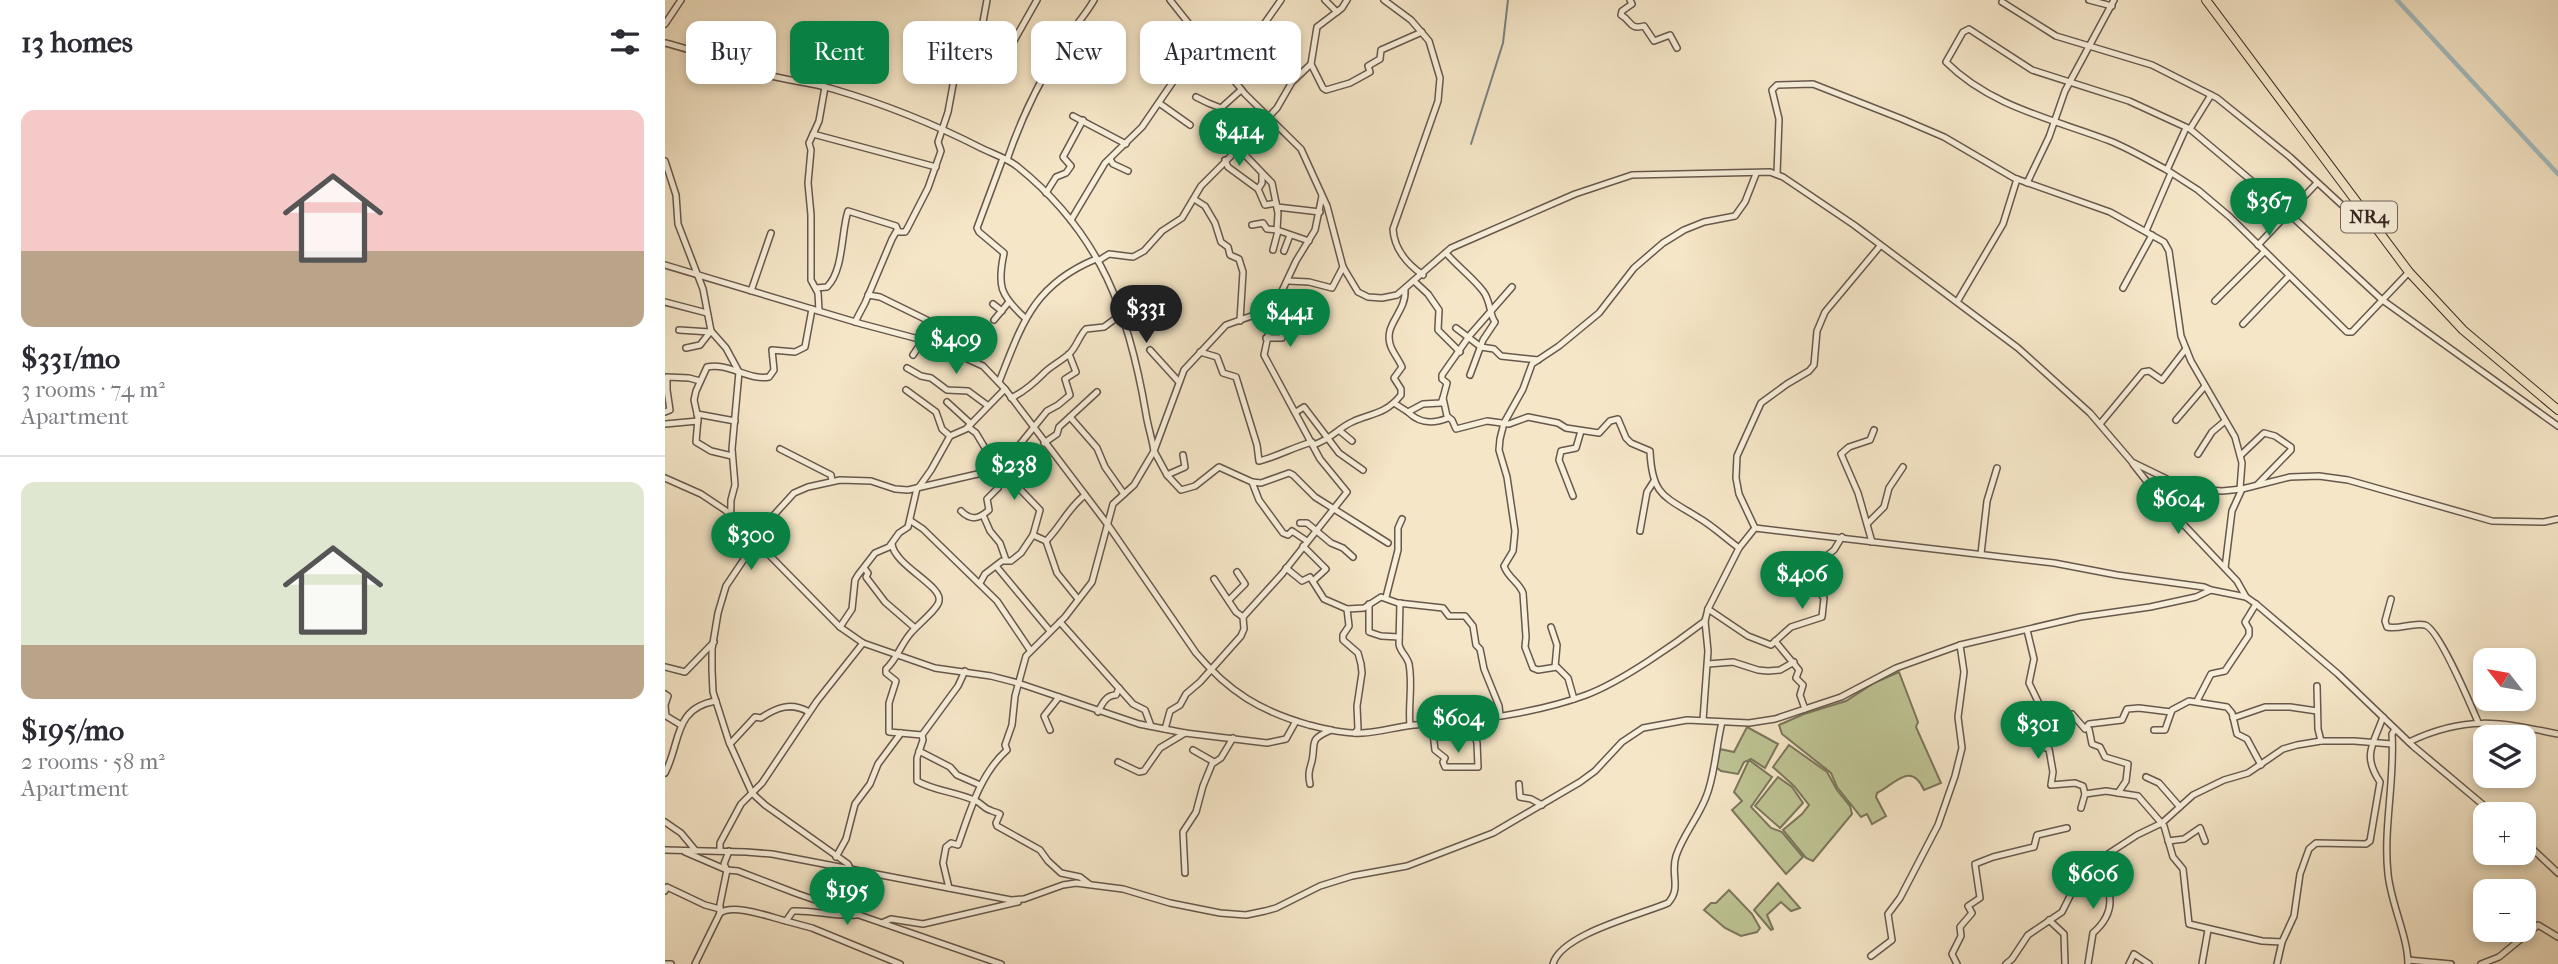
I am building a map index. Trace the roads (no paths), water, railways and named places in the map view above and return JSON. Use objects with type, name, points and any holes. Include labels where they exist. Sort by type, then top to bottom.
[{"type":"highway","name":"NR4","points":[[2206,0],[2409,272],[2463,330],[2558,410]]},
{"type":"street","points":[[665,24],[681,0]]},
{"type":"street","points":[[983,21],[987,0]]},
{"type":"street","points":[[1017,35],[1037,0]]},
{"type":"street","points":[[1025,318],[1005,300],[1000,270],[1004,253],[977,228],[1005,159],[1048,68],[1094,0]]},
{"type":"street","points":[[1266,21],[1280,0]]},
{"type":"street","points":[[1325,0],[1337,12]]},
{"type":"street","points":[[1347,0],[1316,30],[1311,64],[1326,90],[1368,74],[1368,66],[1380,59],[1381,50],[1422,32]]},
{"type":"street","points":[[1384,0],[1422,32],[1431,47],[1441,86],[1393,229],[1406,260],[1423,275]]},
{"type":"street","points":[[1630,0],[1632,4],[1622,11],[1621,15],[1631,27],[1644,26],[1654,41],[1670,35],[1678,48]]},
{"type":"street","points":[[2027,183],[2069,83],[2113,3],[2089,0]]},
{"type":"street","points":[[1173,1],[1188,21]]},
{"type":"street","points":[[2002,2],[2056,36],[2152,65],[2211,95],[2254,127],[2355,217],[2362,221],[2370,219]]},
{"type":"street","points":[[2409,272],[2381,299],[2350,333],[2341,328],[2198,190],[2109,141],[2054,124],[1993,96],[1946,64],[1947,60],[1966,29],[2032,70],[2122,99],[2188,128],[2289,214],[2381,299],[2558,425]]},
{"type":"street","points":[[665,43],[699,51],[771,76],[825,87],[875,102],[1005,159],[1046,193],[1071,220],[1117,297],[1139,370],[1154,451],[1167,475],[1181,490],[1195,486],[1219,467],[1261,484],[1289,473],[1333,510],[1388,543]]},
{"type":"street","points":[[999,382],[1030,309],[1057,280],[1068,271],[1109,254],[1133,257],[1144,251],[1162,230],[1182,218],[1201,186],[1245,143],[1283,99],[1292,82],[1311,64]]},
{"type":"street","points":[[1777,174],[1779,119],[1772,90],[1777,85],[1800,83],[1825,89],[1944,137],[2017,179],[2110,212],[2164,242],[2169,251],[2179,328],[2185,350],[2235,437],[2241,455],[2241,489],[2232,511],[2225,568]]},
{"type":"street","points":[[855,322],[892,239],[898,232],[905,232],[907,229],[936,167],[941,150],[937,142],[948,112],[953,84]]},
{"type":"street","points":[[1071,220],[1110,159],[1142,127],[1172,84]]},
{"type":"street","points":[[1236,84],[1301,149],[1332,220],[1343,267],[1358,292],[1368,297],[1390,297],[1405,289],[1446,253],[1467,240],[1619,178],[1660,174],[1777,174],[1825,204],[2048,373],[2100,424],[2166,506],[2237,582],[2246,597]]},
{"type":"street","points":[[732,456],[711,451],[697,443],[694,400],[700,381],[710,366],[768,378],[775,370],[772,350],[795,352],[805,347],[816,310],[816,288],[811,279],[811,215],[807,183],[811,150],[809,143],[819,121],[825,87]]},
{"type":"street","points":[[1196,97],[1221,108],[1241,90]]},
{"type":"street","points":[[2146,231],[2188,128],[2211,95]]},
{"type":"street","points":[[1159,103],[1190,125]]},
{"type":"street","points":[[1073,116],[1125,144]]},
{"type":"street","points":[[1046,193],[1056,177],[1071,166],[1062,159],[1083,120]]},
{"type":"street","points":[[813,134],[936,167]]},
{"type":"street","points":[[1245,143],[1246,156],[1262,175],[1271,180],[1278,230],[1273,250]]},
{"type":"street","points":[[1110,159],[1113,164],[1128,171]]},
{"type":"street","points":[[1225,160],[1228,167],[1258,189],[1265,205],[1320,212]]},
{"type":"street","points":[[665,161],[676,195],[678,224],[705,295],[711,332],[726,348],[739,372],[732,456],[735,485],[731,500],[730,542]]},
{"type":"street","points":[[1555,667],[1538,670],[1533,668],[1525,647],[1523,593],[1521,587],[1507,574],[1504,566],[1513,551],[1515,531],[1507,477],[1499,450],[1504,423],[1523,389],[1532,364],[1599,313],[1634,268],[1663,243],[1704,222],[1735,216],[1745,202],[1756,174]]},
{"type":"street","points":[[1258,189],[1262,183],[1262,175]]},
{"type":"street","points":[[1957,302],[2003,224],[2017,179]]},
{"type":"street","points":[[2258,245],[2317,183]]},
{"type":"street","points":[[1243,617],[1347,492],[1330,474],[1267,365],[1264,355],[1274,308],[1296,261],[1309,241],[1320,212],[1322,193]]},
{"type":"street","points":[[1194,199],[1205,206],[1230,255],[1239,259],[1243,272],[1240,321]]},
{"type":"street","points":[[816,288],[831,284],[840,256],[848,211],[896,226],[898,232]]},
{"type":"street","points":[[1252,225],[1263,223],[1267,229],[1309,241]]},
{"type":"street","points":[[751,291],[771,233]]},
{"type":"street","points":[[1285,251],[1290,235]]},
{"type":"street","points":[[2123,288],[2153,235]]},
{"type":"street","points":[[1755,528],[1739,494],[1736,478],[1737,456],[1761,403],[1809,372],[1814,365],[1817,331],[1825,312],[1880,246]]},
{"type":"street","points":[[2215,301],[2264,252]]},
{"type":"street","points":[[1446,253],[1482,290],[1492,310],[1491,318],[1495,322],[1481,346],[1470,375]]},
{"type":"street","points":[[665,265],[923,340],[983,366],[1005,389],[1108,525],[1210,670],[1241,696],[1278,716],[1331,730],[1355,733],[1520,713],[1574,699],[1612,682],[1686,636],[1705,621]]},
{"type":"street","points":[[1288,281],[1309,282],[1332,288],[1343,267]]},
{"type":"street","points":[[2243,324],[2289,276]]},
{"type":"street","points":[[1414,281],[1429,294],[1439,310],[1438,330],[1460,352]]},
{"type":"street","points":[[1408,412],[1423,404],[1441,402],[1447,383],[1442,379],[1447,366],[1511,287]]},
{"type":"street","points":[[1200,352],[1217,357],[1223,373],[1236,377],[1244,409],[1250,419],[1259,461],[1271,459],[1291,448],[1328,440],[1350,423],[1381,413],[1394,403],[1402,392],[1394,378],[1402,367],[1390,345],[1389,330],[1402,310],[1405,289]]},
{"type":"street","points":[[868,295],[880,297],[929,321],[923,340],[913,355]]},
{"type":"street","points":[[1117,297],[1143,301],[1166,299]]},
{"type":"street","points":[[665,302],[707,313]]},
{"type":"street","points":[[995,320],[1008,303]]},
{"type":"street","points":[[993,304],[1002,311]]},
{"type":"street","points":[[949,888],[943,863],[946,847],[951,843],[958,845],[980,785],[991,766],[1007,750],[1012,710],[1024,660],[1030,650],[1060,622],[1095,575],[1113,504],[1134,485],[1154,451],[1184,370],[1221,328],[1274,308]]},
{"type":"street","points":[[1011,398],[1058,365],[1086,329],[1104,327],[1123,313]]},
{"type":"street","points":[[1266,338],[1282,338],[1283,326]]},
{"type":"street","points":[[1456,328],[1481,346],[1494,349],[1503,357],[1538,360]]},
{"type":"street","points":[[679,330],[711,332]]},
{"type":"street","points":[[686,348],[700,345],[711,332]]},
{"type":"street","points":[[1150,350],[1179,382]]},
{"type":"street","points":[[2100,424],[2143,372],[2148,370],[2162,380],[2185,350]]},
{"type":"street","points":[[1069,354],[1076,372],[1065,379],[1071,394],[1081,407]]},
{"type":"street","points":[[907,368],[921,376],[931,377],[947,390],[968,391],[987,405]]},
{"type":"street","points":[[665,412],[670,410],[667,377],[700,381]]},
{"type":"street","points":[[2176,421],[2205,386]]},
{"type":"street","points":[[840,626],[852,609],[855,580],[875,554],[892,544],[911,521],[911,508],[917,488],[931,470],[950,436],[969,425],[1005,389]]},
{"type":"street","points":[[906,390],[936,412],[943,429],[950,436]]},
{"type":"street","points":[[1044,443],[1097,391]]},
{"type":"street","points":[[851,870],[848,864],[752,793],[730,744],[713,692],[714,642],[718,613],[726,586],[780,507],[793,493],[832,481],[871,481],[895,489],[917,488],[994,471],[1008,459],[1047,411],[1071,394]]},
{"type":"street","points":[[1443,398],[1448,418]]},
{"type":"street","points":[[947,402],[976,433],[985,448]]},
{"type":"street","points":[[1394,403],[1423,422],[1448,418],[1453,420],[1456,429],[1487,421],[1509,424],[1528,417],[1599,433],[1610,421],[1618,419],[1631,443],[1650,451],[1654,481],[1674,504],[1698,517],[1738,548]]},
{"type":"street","points":[[1296,412],[1304,407],[1339,453],[1363,470]]},
{"type":"street","points":[[665,424],[688,424],[697,417],[735,421]]},
{"type":"street","points":[[1070,417],[1097,448],[1105,467],[1124,494]]},
{"type":"street","points":[[2198,454],[2211,432],[2225,421]]},
{"type":"street","points":[[1872,542],[1868,523],[1841,454],[1849,447],[1870,440],[1874,430]]},
{"type":"street","points":[[1340,431],[1352,441]]},
{"type":"street","points":[[1573,496],[1559,460],[1561,451],[1576,448],[1581,431]]},
{"type":"street","points":[[2241,455],[2265,433],[2291,447],[2258,485]]},
{"type":"street","points":[[780,449],[831,475],[832,481]]},
{"type":"street","points":[[1167,475],[1185,467],[1183,455]]},
{"type":"street","points":[[2132,462],[2183,485],[2208,490],[2241,489],[2305,475],[2334,477],[2492,521],[2544,522],[2558,519]]},
{"type":"street","points":[[1868,523],[1884,507],[1889,488],[1903,467]]},
{"type":"street","points":[[1981,554],[1987,501],[1997,468]]},
{"type":"street","points":[[961,511],[968,518],[983,515],[989,510],[987,499],[998,488],[992,476],[994,471]]},
{"type":"street","points":[[994,471],[1015,484],[1040,510],[1033,535],[1021,553],[1011,561],[1006,559]]},
{"type":"street","points":[[665,478],[701,494],[731,516],[840,626],[863,643],[935,668],[965,671],[1018,684],[1151,727],[1267,743],[1284,740],[1296,721]]},
{"type":"street","points":[[1640,531],[1647,492],[1654,481]]},
{"type":"street","points":[[1252,482],[1258,500],[1283,533],[1288,535],[1292,531],[1326,569],[1313,581]]},
{"type":"street","points":[[1045,541],[1065,520],[1070,508],[1085,495]]},
{"type":"street","points":[[983,515],[1006,559]]},
{"type":"street","points":[[1386,597],[1393,574],[1402,519]]},
{"type":"street","points":[[911,521],[923,529],[997,601],[1030,650]]},
{"type":"street","points":[[1300,523],[1304,521],[1353,557]]},
{"type":"street","points":[[1755,528],[2054,563],[2128,577],[2204,587],[2246,597],[2338,674],[2409,742],[2480,802]]},
{"type":"street","points":[[1703,720],[1708,664],[1705,621],[1708,609],[1738,548],[1755,528]]},
{"type":"street","points":[[1033,535],[1045,541],[1057,573],[1078,599]]},
{"type":"street","points":[[1708,609],[1748,636],[1771,645],[1791,627],[1822,617],[1823,598],[1810,580],[1809,570],[1834,550],[1842,537]]},
{"type":"street","points":[[892,544],[895,554],[933,588],[939,598],[939,602],[899,648],[897,656],[886,669],[896,681],[889,703],[889,732],[922,735]]},
{"type":"street","points":[[980,583],[985,574],[1006,559]]},
{"type":"street","points":[[996,566],[1051,631]]},
{"type":"street","points":[[864,568],[868,573],[866,577],[885,602],[915,628]]},
{"type":"street","points":[[1286,568],[1302,581],[1310,577],[1324,599],[1347,609],[1360,609],[1377,597],[1386,597],[1400,603],[1443,608],[1449,616],[1464,615],[1473,626],[1476,645],[1480,649],[1500,716]]},
{"type":"street","points":[[1229,600],[1245,584],[1237,572]]},
{"type":"street","points":[[1165,729],[1170,711],[1180,705],[1186,694],[1244,633],[1243,617],[1214,579]]},
{"type":"street","points":[[884,922],[891,919],[923,924],[1001,907],[1063,885],[1089,884],[1123,889],[1194,908],[1246,915],[1276,908],[1320,886],[1352,876],[1407,866],[1493,833],[1595,771],[1622,742],[1643,727],[1669,721],[1761,722],[1841,697],[1896,668],[1960,645],[2104,613],[2196,597],[2211,590]]},
{"type":"street","points":[[2391,599],[2385,621],[2387,627],[2424,625],[2431,628],[2453,663],[2478,722]]},
{"type":"street","points":[[1400,603],[1400,650],[1408,660],[1412,694],[1410,726]]},
{"type":"street","points":[[1369,604],[1369,632],[1399,637]]},
{"type":"street","points":[[2197,701],[2211,674],[2225,671],[2249,635],[2246,621],[2256,604]]},
{"type":"street","points":[[1347,609],[1349,626],[1343,640],[1357,653],[1362,673],[1357,706],[1358,729],[1355,733]]},
{"type":"street","points":[[1060,622],[1133,704],[1145,710],[1151,727]]},
{"type":"street","points":[[1551,627],[1557,645],[1555,667]]},
{"type":"street","points":[[2027,630],[2034,659],[2029,683],[2045,716],[2052,719],[2072,714],[2089,729],[2092,744],[2100,747],[2105,757],[2128,764],[2126,781],[2118,793]]},
{"type":"street","points":[[1775,641],[1800,672],[1796,679],[1803,685],[1800,695],[1805,709]]},
{"type":"street","points":[[665,667],[685,672],[714,642]]},
{"type":"street","points":[[720,851],[720,843],[745,800],[762,783],[809,712],[863,643]]},
{"type":"street","points":[[1871,956],[1892,940],[1888,914],[1900,898],[1938,825],[1955,776],[1962,748],[1958,717],[1964,672],[1960,645]]},
{"type":"street","points":[[1708,664],[1733,662],[1769,671],[1780,670],[1794,662]]},
{"type":"street","points":[[1555,667],[1568,678],[1574,699]]},
{"type":"street","points":[[965,671],[958,686],[922,735],[917,781],[924,786],[975,801],[1000,814],[995,824],[1040,850],[1061,873],[1080,877],[1089,884]]},
{"type":"street","points":[[2317,686],[2321,741]]},
{"type":"street","points":[[1098,712],[1108,697],[1116,695],[1119,688]]},
{"type":"street","points":[[665,694],[668,696],[666,716],[681,725]]},
{"type":"street","points":[[1050,730],[1045,716],[1059,697]]},
{"type":"street","points":[[665,773],[679,738],[681,725],[696,707],[716,701]]},
{"type":"street","points":[[2154,730],[2165,730],[2174,707],[2185,702],[2197,701],[2227,708],[2237,734],[2247,739],[2261,765]]},
{"type":"street","points":[[730,744],[755,717],[761,718],[768,712],[789,706],[798,706],[809,712]]},
{"type":"street","points":[[2233,718],[2265,707],[2317,712]]},
{"type":"street","points":[[2086,728],[2089,724],[2122,720],[2125,710],[2133,708],[2171,712]]},
{"type":"street","points":[[2043,712],[2036,720],[2040,746],[2049,747],[2053,772],[2051,785],[2075,783],[2083,786],[2085,794],[2081,808]]},
{"type":"street","points":[[2277,964],[2282,942],[2292,924],[2300,874],[2311,847],[2316,843],[2366,844],[2370,841],[2380,782],[2369,763],[2383,717]]},
{"type":"street","points":[[1432,725],[1435,750],[1445,758],[1445,767],[1478,767],[1477,743],[1470,719]]},
{"type":"street","points":[[1553,964],[1559,951],[1577,940],[1661,906],[1674,897],[1676,855],[1707,795],[1722,722]]},
{"type":"street","points":[[2409,742],[2435,730],[2478,722],[2519,726],[2558,734]]},
{"type":"street","points":[[2395,729],[2392,734],[2388,832],[2388,873],[2393,905],[2408,962],[2451,964]]},
{"type":"street","points":[[1310,784],[1308,769],[1312,761],[1312,744],[1318,736],[1331,730]]},
{"type":"street","points":[[837,857],[846,839],[855,804],[870,784],[878,764],[901,733]]},
{"type":"street","points":[[1118,762],[1139,772],[1144,771],[1160,748],[1185,733]]},
{"type":"street","points":[[1185,873],[1183,832],[1196,812],[1203,786],[1214,762],[1221,758],[1233,738]]},
{"type":"street","points":[[2006,964],[2012,960],[2028,935],[2066,906],[2078,880],[2095,862],[2162,822],[2179,806],[2203,790],[2248,774],[2283,749],[2321,741],[2392,744]]},
{"type":"street","points":[[1193,750],[1214,762]]},
{"type":"street","points":[[919,751],[950,767],[957,775],[980,785]]},
{"type":"street","points":[[2146,777],[2159,783],[2179,806]]},
{"type":"street","points":[[1519,784],[1520,797],[1542,805]]},
{"type":"street","points":[[2085,794],[2118,793],[2138,796],[2162,822],[2173,858],[2183,869],[2188,924],[2262,941],[2282,942]]},
{"type":"street","points":[[665,822],[681,833],[696,851]]},
{"type":"street","points":[[1957,964],[1952,954],[1961,936],[1960,927],[1972,914],[1968,906],[1980,898],[1975,864],[2034,847],[2036,835],[2067,828]]},
{"type":"street","points":[[2168,841],[2183,839],[2200,828],[2205,841]]},
{"type":"street","points":[[665,850],[772,854],[997,899],[1024,899]]},
{"type":"street","points":[[682,850],[727,870],[738,871],[1001,964]]},
{"type":"street","points":[[695,964],[720,911],[727,870],[724,864],[729,851]]},
{"type":"street","points":[[2536,852],[2558,873]]},
{"type":"street","points":[[2088,964],[2093,933],[2102,926],[2110,911],[2109,895],[2095,862]]},
{"type":"street","points":[[665,891],[667,887],[720,911],[739,909],[812,928],[899,964]]},
{"type":"street","points":[[786,921],[793,911],[860,915]]},
{"type":"street","points":[[2049,920],[2064,934],[2064,964]]},
{"type":"street","points":[[2481,964],[2499,957],[2538,925],[2558,937]]},
{"type":"street","points":[[2202,964],[2208,930]]},
{"type":"street","points":[[2129,964],[2134,954],[2149,964]]},
{"type":"street","points":[[665,964],[671,964]]},
{"type":"waterway","points":[[1471,144],[1503,43],[1508,0]]},
{"type":"waterway","points":[[2397,0],[2558,174]]}]
